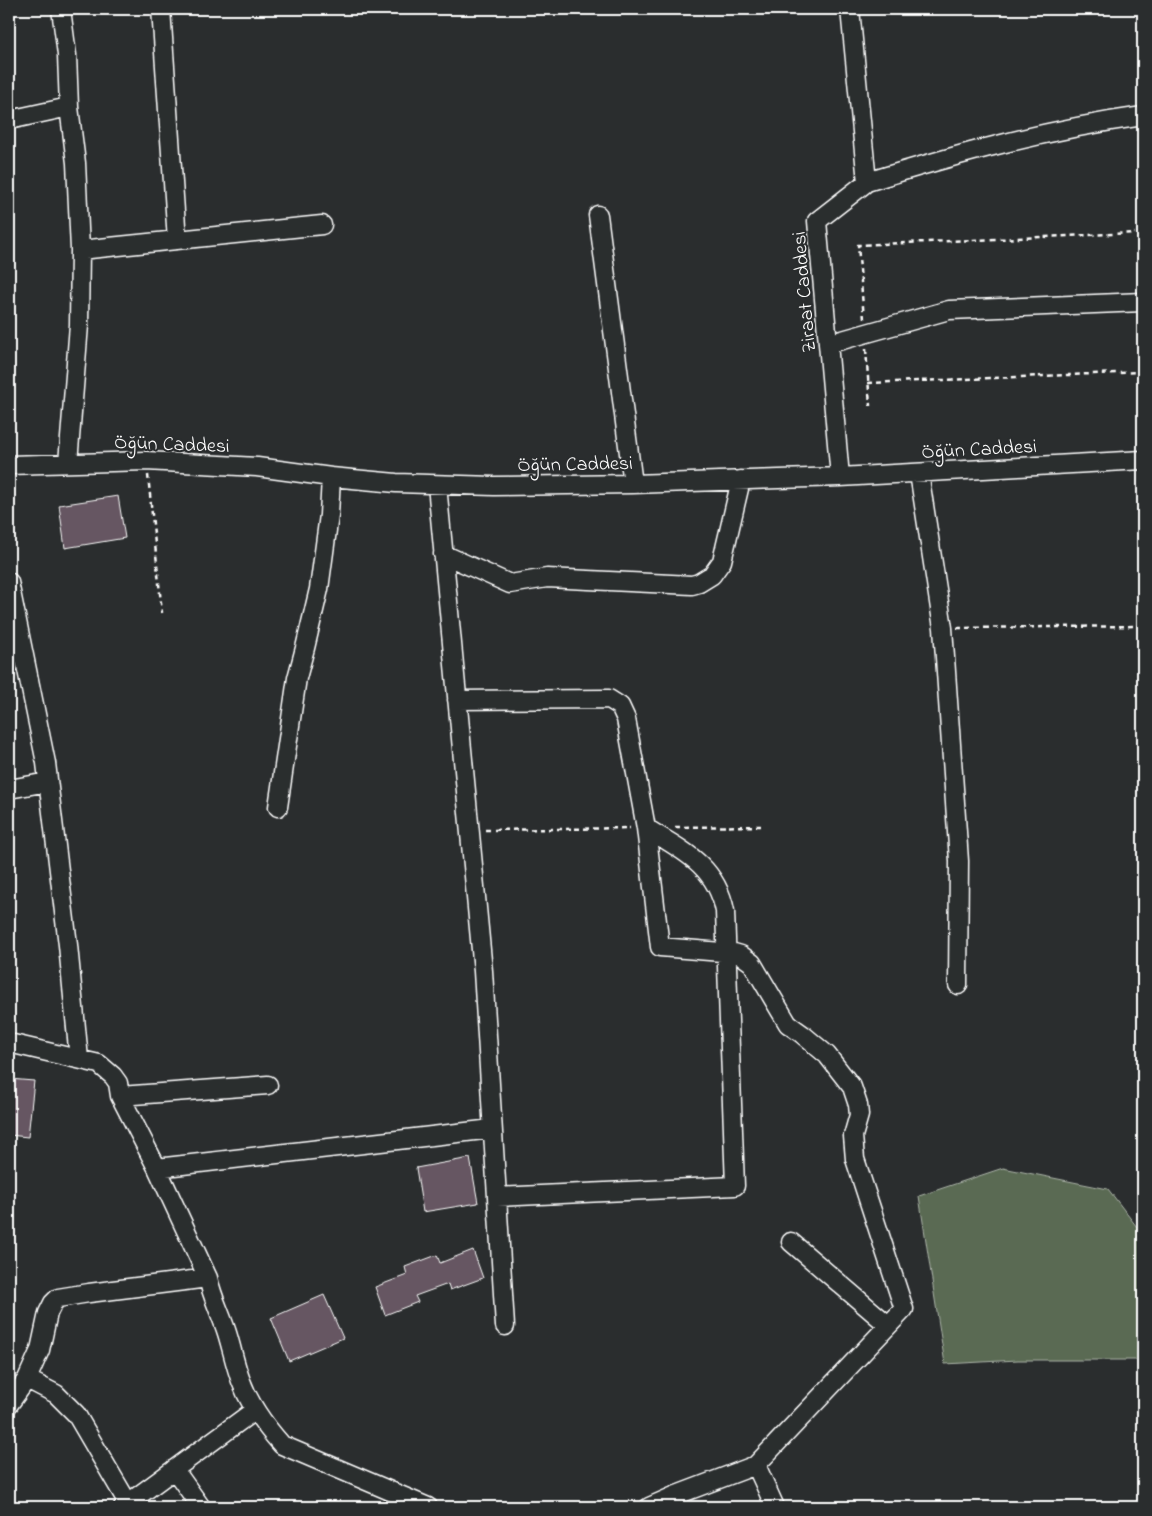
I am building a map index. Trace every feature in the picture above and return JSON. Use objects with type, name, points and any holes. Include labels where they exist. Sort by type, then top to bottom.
[{"type":"street","points":[[61,9],[69,107],[76,163],[80,250],[80,325],[68,463]]},
{"type":"street","points":[[161,9],[177,240]]},
{"type":"street","points":[[850,9],[867,182],[1004,143],[1143,116]]},
{"type":"street","points":[[9,120],[69,107]]},
{"type":"street","name":"Ziraat Caddesi","points":[[840,477],[817,221],[867,182]]},
{"type":"street","points":[[598,216],[633,484]]},
{"type":"street","points":[[80,250],[322,225]]},
{"type":"street","points":[[828,344],[949,310],[1143,302]]},
{"type":"street","name":"Öğün Caddesi","points":[[9,465],[146,462],[258,467],[331,477],[396,483],[494,486],[633,484],[840,477],[1143,460]]},
{"type":"street","points":[[919,472],[943,628],[959,861],[958,985]]},
{"type":"street","points":[[278,806],[297,678],[320,579],[329,515],[331,477]]},
{"type":"street","points":[[443,554],[510,584],[547,578],[692,585],[712,575],[722,561],[741,480]]},
{"type":"street","points":[[437,485],[483,971],[505,1326]]},
{"type":"street","points":[[9,582],[12,612],[46,763],[80,1059]]},
{"type":"street","points":[[457,700],[609,699],[623,710],[646,828],[660,947],[727,952],[740,955],[752,962],[788,1024],[809,1039],[827,1056],[842,1074],[855,1095],[858,1105],[859,1115],[853,1136],[854,1159],[904,1309],[756,1466],[677,1501],[649,1507]]},
{"type":"street","points":[[9,789],[48,782]]},
{"type":"street","points":[[497,1197],[735,1186],[727,952],[723,900],[713,879],[703,866],[686,851],[646,828]]},
{"type":"street","points":[[9,1043],[100,1064],[107,1069],[118,1083],[120,1096],[157,1168],[208,1278],[242,1383],[254,1410],[282,1446],[428,1507]]},
{"type":"street","points":[[120,1096],[268,1085]]},
{"type":"street","points":[[157,1168],[492,1129]]},
{"type":"street","points":[[791,1242],[888,1325]]},
{"type":"street","points":[[9,1404],[27,1379],[40,1350],[48,1313],[53,1302],[58,1298],[208,1278]]},
{"type":"street","points":[[27,1379],[56,1394],[76,1414],[125,1505],[254,1410]]},
{"type":"street","points":[[756,1466],[775,1507]]},
{"type":"street","points":[[174,1469],[201,1507]]},
{"type":"path","points":[[870,406],[858,245],[1134,233]]},
{"type":"path","points":[[868,383],[1143,372]]},
{"type":"path","points":[[146,462],[162,613]]},
{"type":"path","points":[[943,628],[1143,626]]},
{"type":"path","points":[[675,827],[764,826]]},
{"type":"path","points":[[469,830],[646,828]]},
{"type":"green space","points":[[1003,1168],[1108,1189],[1143,1235],[1143,1360],[1018,1360],[945,1364],[919,1196]]},
{"type":"building","points":[[118,496],[125,538],[65,548],[59,505]]},
{"type":"building","points":[[9,1079],[34,1081],[28,1137],[9,1135]]},
{"type":"building","points":[[470,1158],[478,1203],[423,1212],[416,1168]]},
{"type":"building","points":[[473,1250],[483,1278],[450,1290],[448,1284],[415,1296],[418,1302],[385,1315],[375,1287],[407,1275],[405,1267],[437,1255],[440,1263]]},
{"type":"building","points":[[324,1295],[343,1338],[289,1361],[271,1318]]}]
